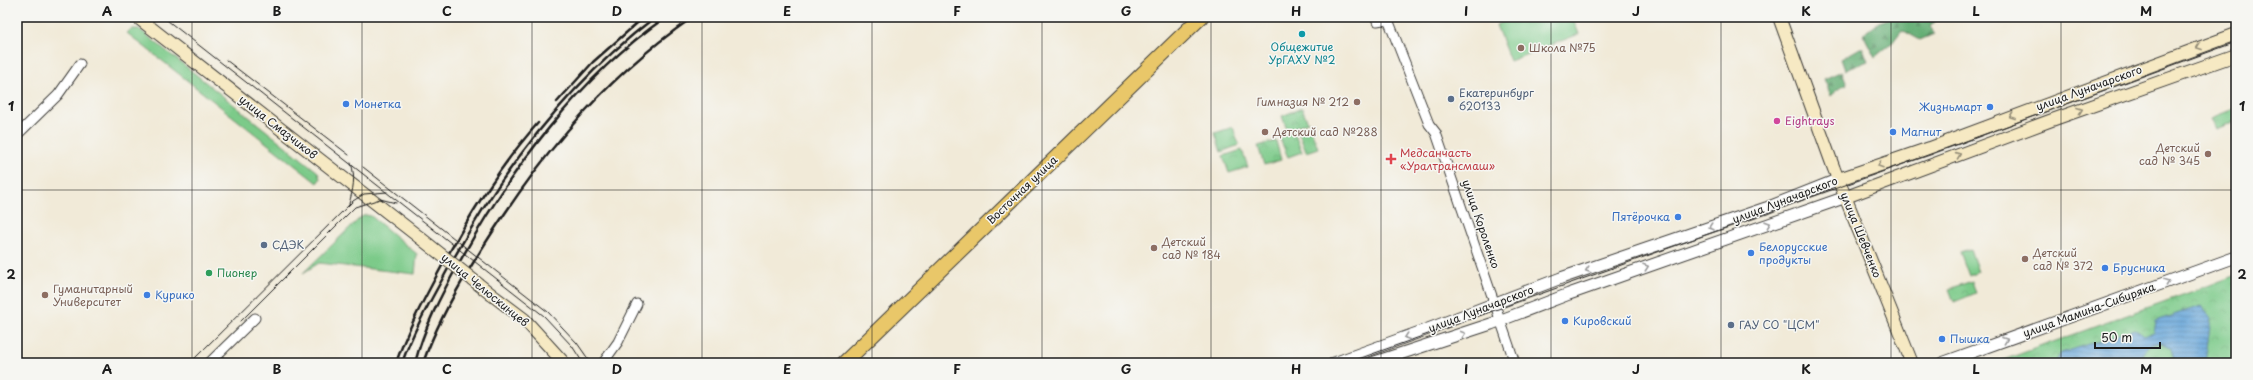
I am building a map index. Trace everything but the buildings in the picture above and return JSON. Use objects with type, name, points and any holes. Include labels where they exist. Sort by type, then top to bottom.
[{"type":"main road","name":"улица Смазчиков","points":[[137,17],[419,237]]},
{"type":"main road","name":"Восточная улица","points":[[844,363],[1201,17]]},
{"type":"main road","name":"улица Шевченко","points":[[1779,17],[1839,179],[1912,363]]},
{"type":"main road","name":"улица Луначарского","points":[[1839,179],[1930,148],[2236,34]]},
{"type":"main road","name":"улица Луначарского","points":[[1846,197],[2073,112],[2236,55]]},
{"type":"main road","name":"улица Челюскинцев","points":[[419,237],[524,319],[564,363]]},
{"type":"street","name":"улица Короленко","points":[[1376,17],[1377,21],[1383,20],[1389,22],[1429,124],[1436,133],[1516,363]]},
{"type":"street","points":[[17,135],[58,95],[80,64]]},
{"type":"street","name":"улица Луначарского","points":[[1334,363],[1561,278],[1766,208],[1839,179]]},
{"type":"street","name":"улица Луначарского","points":[[1372,363],[1434,344],[1846,197]]},
{"type":"street","name":"улица Мамина-Сибиряка","points":[[1942,363],[2236,257]]},
{"type":"street","points":[[603,363],[618,342],[637,304]]},
{"type":"street","points":[[209,363],[255,318]]},
{"type":"green space","points":[[1516,17],[1572,17],[1579,34],[1510,61],[1496,25]]},
{"type":"green space","points":[[1894,17],[1933,18],[1935,22],[1930,25],[1934,34],[1920,40],[1902,30],[1892,43],[1875,57],[1863,34],[1879,22]]},
{"type":"green space","points":[[131,29],[139,29],[318,172],[320,179],[317,183],[127,33]]},
{"type":"green space","points":[[1860,48],[1863,48],[1868,61],[1845,70],[1841,59]]},
{"type":"green space","points":[[1842,71],[1847,84],[1842,86],[1831,96],[1824,79]]},
{"type":"green space","points":[[1302,108],[1308,122],[1287,130],[1282,116]]},
{"type":"green space","points":[[2236,108],[2236,121],[2216,129],[2211,118]]},
{"type":"green space","points":[[1233,127],[1239,145],[1221,152],[1215,133]]},
{"type":"green space","points":[[1310,127],[1318,148],[1306,152],[1298,131]]},
{"type":"green space","points":[[1294,131],[1302,152],[1288,157],[1279,137]]},
{"type":"green space","points":[[1276,141],[1281,160],[1264,165],[1258,146]]},
{"type":"green space","points":[[1242,150],[1248,167],[1229,173],[1223,156]]},
{"type":"green space","points":[[366,215],[371,216],[417,254],[415,274],[319,263],[303,273],[361,217]]},
{"type":"green space","points":[[1970,249],[1978,272],[1969,276],[1960,252]]},
{"type":"green space","points":[[2236,275],[2236,363],[1995,363],[2210,285]]},
{"type":"green space","points":[[1972,281],[1976,293],[1954,302],[1949,289]]},
{"type":"water","points":[[2201,306],[2211,318],[2205,363],[2175,363],[2171,349],[2161,343],[2156,343],[2147,348],[2144,352],[2141,363],[2055,363],[2061,353],[2135,329],[2144,336],[2153,333],[2155,321]]},
{"type":"tram line","points":[[163,17],[544,316],[572,346],[583,363]]},
{"type":"tram line","points":[[1347,363],[1876,174],[2236,42]]},
{"type":"tram line","points":[[226,60],[349,155]]},
{"type":"tram line","points":[[349,204],[354,179],[351,163]]},
{"type":"tram line","points":[[363,167],[548,312],[577,343],[591,363]]},
{"type":"tram line","points":[[190,363],[353,201],[364,194],[387,192]]},
{"type":"tram line","points":[[241,321],[355,207],[380,199],[396,203]]},
{"type":"railway","points":[[557,102],[593,62],[644,17]]},
{"type":"railway","points":[[402,363],[421,320],[464,241],[510,170],[535,136],[591,73],[622,44],[655,17]]},
{"type":"railway","points":[[415,363],[428,324],[452,275],[500,195],[524,161],[575,97],[634,41],[666,17]]},
{"type":"railway","points":[[423,363],[438,326],[463,280],[493,232],[541,163],[568,130],[626,71],[658,43],[693,17]]},
{"type":"railway","points":[[396,363],[415,318],[459,235],[496,177],[538,123]]},
{"type":"place","name":"Общежитие УрГАХУ №2","points":[[1302,34]]},
{"type":"place","name":"Школа №75","points":[[1521,48]]},
{"type":"place","name":"Екатеринбург 620133","points":[[1451,99]]},
{"type":"place","name":"Гимназия № 212","points":[[1357,102]]},
{"type":"place","name":"Монетка","points":[[346,104]]},
{"type":"place","name":"Жизньмарт","points":[[1990,107]]},
{"type":"place","name":"Eightrays","points":[[1777,121]]},
{"type":"place","name":"Детский сад №288","points":[[1265,132]]},
{"type":"place","name":"Магнит","points":[[1893,132]]},
{"type":"place","name":"Детский сад № 345","points":[[2208,154]]},
{"type":"place","name":"Медсанчасть «Уралтрансмаш»","points":[[1391,159]]},
{"type":"place","name":"Пятёрочка","points":[[1678,217]]},
{"type":"place","name":"СДЭК","points":[[264,245]]},
{"type":"place","name":"Детский сад № 184","points":[[1154,248]]},
{"type":"place","name":"Белорусские продукты","points":[[1751,253]]},
{"type":"place","name":"Детский сад № 372","points":[[2025,259]]},
{"type":"place","name":"Брусника","points":[[2105,268]]},
{"type":"place","name":"Пионер","points":[[209,273]]},
{"type":"place","name":"Гуманитарный Университет","points":[[45,295]]},
{"type":"place","name":"Курико","points":[[147,295]]},
{"type":"place","name":"Кировский","points":[[1565,321]]},
{"type":"place","name":"ГАУ СО \"ЦСМ\"","points":[[1731,325]]},
{"type":"place","name":"Пышка","points":[[1942,339]]}]
